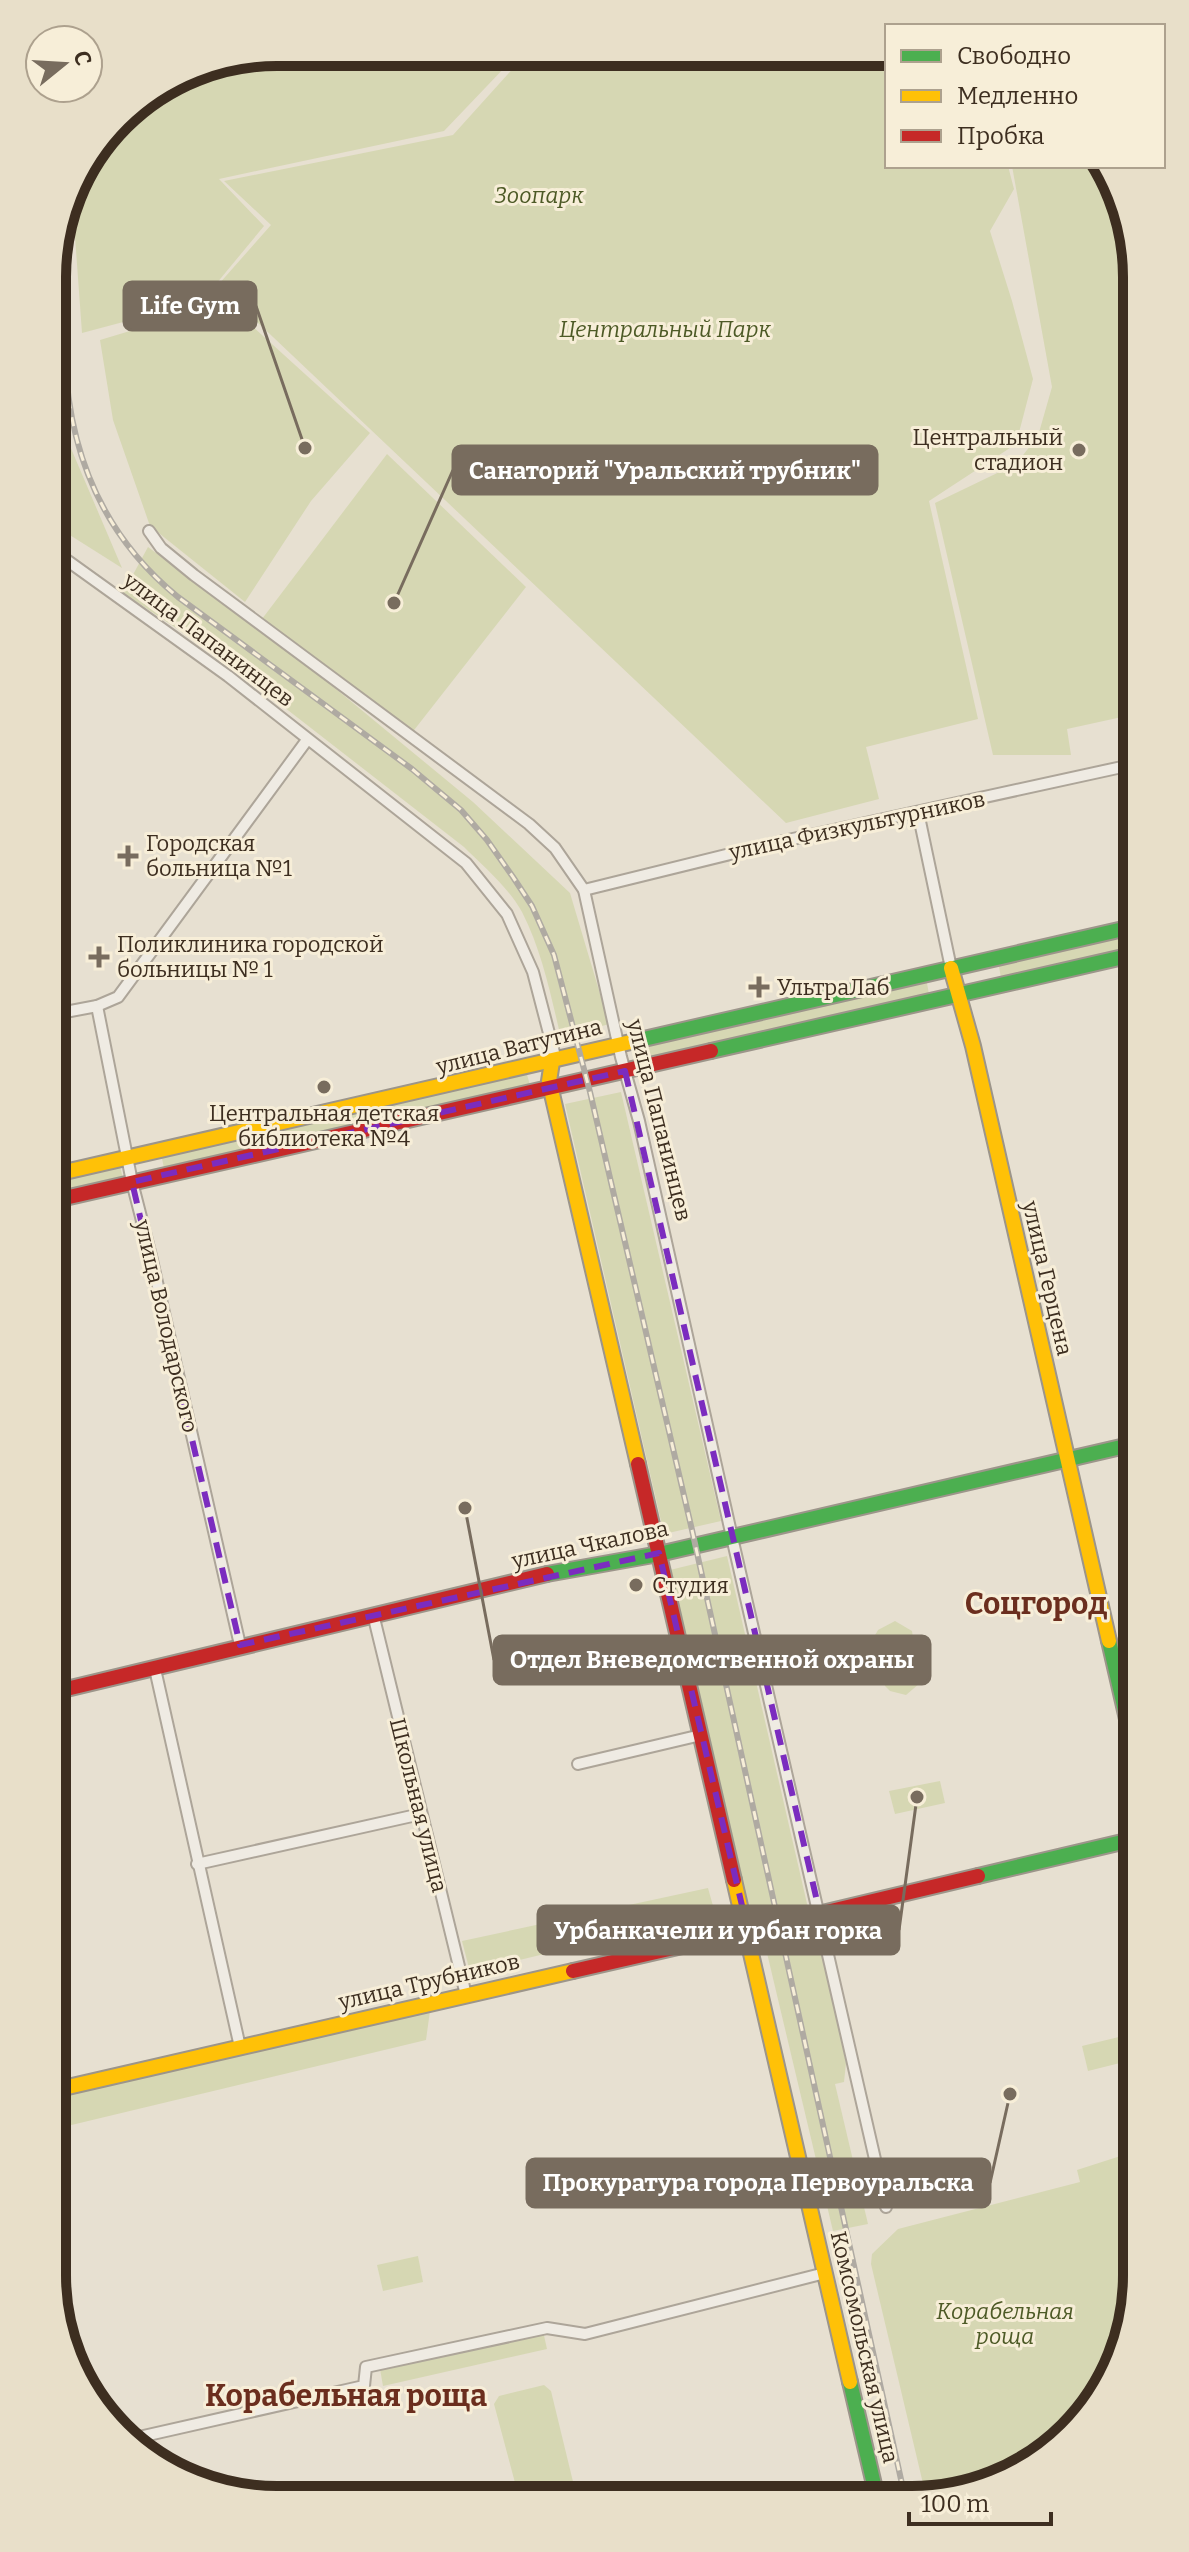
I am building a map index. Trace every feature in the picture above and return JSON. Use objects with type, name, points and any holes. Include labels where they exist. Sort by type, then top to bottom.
[{"type":"street","name":"улица Папанинцев","points":[[149,531],[161,548],[194,575],[529,824],[555,848],[584,890],[625,1071],[643,1135],[886,2207]]},
{"type":"street","name":"улица Папанинцев","points":[[66,560],[228,676],[466,863],[507,914],[533,972],[554,1061],[548,1074],[551,1088],[748,1931]]},
{"type":"street","points":[[66,1012],[97,1006],[118,997],[307,740]]},
{"type":"street","name":"улица Физкультурников","points":[[584,890],[732,853],[1123,767]]},
{"type":"street","name":"улица Герцена","points":[[918,812],[951,968],[1123,1702]]},
{"type":"street","name":"улица Ватутина","points":[[66,1172],[1123,929]]},
{"type":"street","name":"улица Ватутина","points":[[66,1198],[1123,957]]},
{"type":"street","name":"улица Володарского","points":[[97,1006],[132,1182],[240,1645]]},
{"type":"street","name":"улица Чкалова","points":[[66,1689],[373,1614],[571,1569],[659,1554],[1123,1446]]},
{"type":"street","name":"Школьная улица","points":[[373,1614],[466,1995]]},
{"type":"street","points":[[155,1669],[240,2047]]},
{"type":"street","points":[[578,1764],[701,1735]]},
{"type":"street","points":[[197,1864],[421,1814]]},
{"type":"street","name":"улица Трубников","points":[[66,2087],[1123,1842]]},
{"type":"street","name":"Комсомольская улица","points":[[748,1931],[874,2486]]},
{"type":"street","points":[[141,2436],[364,2386],[366,2367],[547,2328],[585,2334],[825,2273]]},
{"type":"highlighted area","points":[[625,1071],[820,1914],[748,1931],[659,1553],[240,1645],[132,1182]]},
{"type":"green space","points":[[506,66],[444,131],[219,179],[264,226],[202,301],[82,333],[74,221],[82,197],[94,172],[118,138],[138,118],[172,94],[209,77],[250,68]]},
{"type":"green space","name":"Центральный Парк","points":[[515,66],[885,66],[885,168],[1009,168],[1014,189],[990,231],[1033,379],[1016,444],[929,501],[978,719],[866,747],[879,799],[786,823],[218,285],[271,225],[224,181],[453,135]]},
{"type":"green space","name":"Центральный стадион","points":[[1012,168],[1092,168],[1116,223],[1123,277],[1123,717],[1067,729],[1071,755],[993,755],[935,503],[1016,464],[1038,436],[1052,387]]},
{"type":"green space","points":[[218,295],[370,433],[311,501],[245,602],[150,526],[113,420],[100,340],[203,309]]},
{"type":"green space","points":[[66,437],[122,568],[66,533]]},
{"type":"green space","points":[[387,454],[526,587],[411,734],[262,619]]},
{"type":"green space","points":[[148,547],[319,675],[473,802],[570,893],[609,1024],[561,1038],[529,927],[510,894],[495,878],[464,847],[217,655],[123,593]]},
{"type":"green space","points":[[1123,933],[1123,950],[1001,978],[998,961]]},
{"type":"green space","points":[[926,978],[929,994],[640,1061],[637,1045]]},
{"type":"green space","points":[[526,1071],[530,1085],[164,1168],[161,1154]]},
{"type":"green space","points":[[621,1092],[721,1521],[664,1534],[565,1104]]},
{"type":"green space","points":[[120,1166],[123,1179],[66,1193],[66,1178]]},
{"type":"green space","points":[[727,1556],[808,1908],[752,1921],[670,1570]]},
{"type":"green space","points":[[895,1621],[912,1631],[920,1683],[906,1695],[890,1691],[885,1686],[874,1637],[878,1630]]},
{"type":"green space","points":[[940,1781],[945,1803],[895,1814],[889,1791]]},
{"type":"green space","points":[[708,1888],[715,1913],[470,1972],[462,1941]]},
{"type":"green space","points":[[820,1942],[846,2063],[844,2082],[835,2084],[868,2224],[833,2231],[767,1953]]},
{"type":"green space","points":[[430,2011],[426,2040],[66,2126],[66,2095]]},
{"type":"green space","points":[[1123,2036],[1123,2062],[1088,2071],[1082,2046]]},
{"type":"green space","name":"Корабельная роща","points":[[1123,2155],[1123,2288],[1116,2329],[1101,2368],[1071,2414],[1029,2450],[980,2475],[923,2485],[871,2264],[872,2254],[898,2229],[1080,2182],[1077,2170]]},
{"type":"green space","points":[[418,2256],[423,2282],[383,2291],[377,2265]]},
{"type":"green space","points":[[543,2331],[547,2349],[383,2386],[380,2369]]},
{"type":"green space","points":[[544,2385],[551,2391],[574,2486],[516,2486],[494,2404],[499,2396]]},
{"type":"railway","points":[[66,366],[73,424],[82,457],[94,489],[129,547],[151,573],[178,597],[412,769],[461,810],[487,840],[532,906],[554,955],[590,1092],[692,1530],[902,2486]]},
{"type":"traffic: fast","points":[[635,1041],[1123,929]]},
{"type":"traffic: fast","points":[[711,1051],[1123,957]]},
{"type":"traffic: fast","points":[[547,1574],[659,1554],[1123,1447]]},
{"type":"traffic: fast","points":[[1109,1641],[1123,1702]]},
{"type":"traffic: fast","points":[[978,1876],[1123,1842]]},
{"type":"traffic: fast","points":[[850,2382],[874,2486]]},
{"type":"traffic: slow","points":[[951,968],[973,1046],[1109,1641]]},
{"type":"traffic: slow","points":[[66,1172],[635,1041]]},
{"type":"traffic: slow","points":[[552,1062],[549,1081],[638,1464]]},
{"type":"traffic: slow","points":[[734,1880],[850,2382]]},
{"type":"traffic: slow","points":[[66,2087],[573,1971]]},
{"type":"traffic: jam","points":[[66,1198],[711,1051]]},
{"type":"traffic: jam","points":[[638,1464],[734,1880]]},
{"type":"traffic: jam","points":[[66,1689],[547,1574]]},
{"type":"traffic: jam","points":[[573,1971],[748,1931],[777,1920],[797,1919],[978,1876]]},
{"type":"place","name":"Life Gym","points":[[305,448]]},
{"type":"place","name":"Центральный стадион","points":[[1079,450]]},
{"type":"place","name":"Санаторий \"Уральский трубник\"","points":[[394,603]]},
{"type":"place","name":"Городская больница №1","points":[[128,856]]},
{"type":"place","name":"Поликлиника городской больницы № 1","points":[[99,957]]},
{"type":"place","name":"УльтраЛаб","points":[[759,987]]},
{"type":"place","name":"Центральная детская библиотека №4","points":[[324,1087]]},
{"type":"place","name":"Отдел Вневедомственной охраны","points":[[465,1508]]},
{"type":"place","name":"Студия","points":[[636,1585]]},
{"type":"place","name":"Урбанкачели и урбан горка","points":[[917,1797]]},
{"type":"place","name":"Прокуратура города Первоуральска","points":[[1010,2094]]},
{"type":"district","name":"Соцгород","points":[[1036,1604]]},
{"type":"district","name":"Корабельная роща","points":[[346,2396]]},
{"type":"park label","name":"Зоопарк","points":[[539,195]]}]
